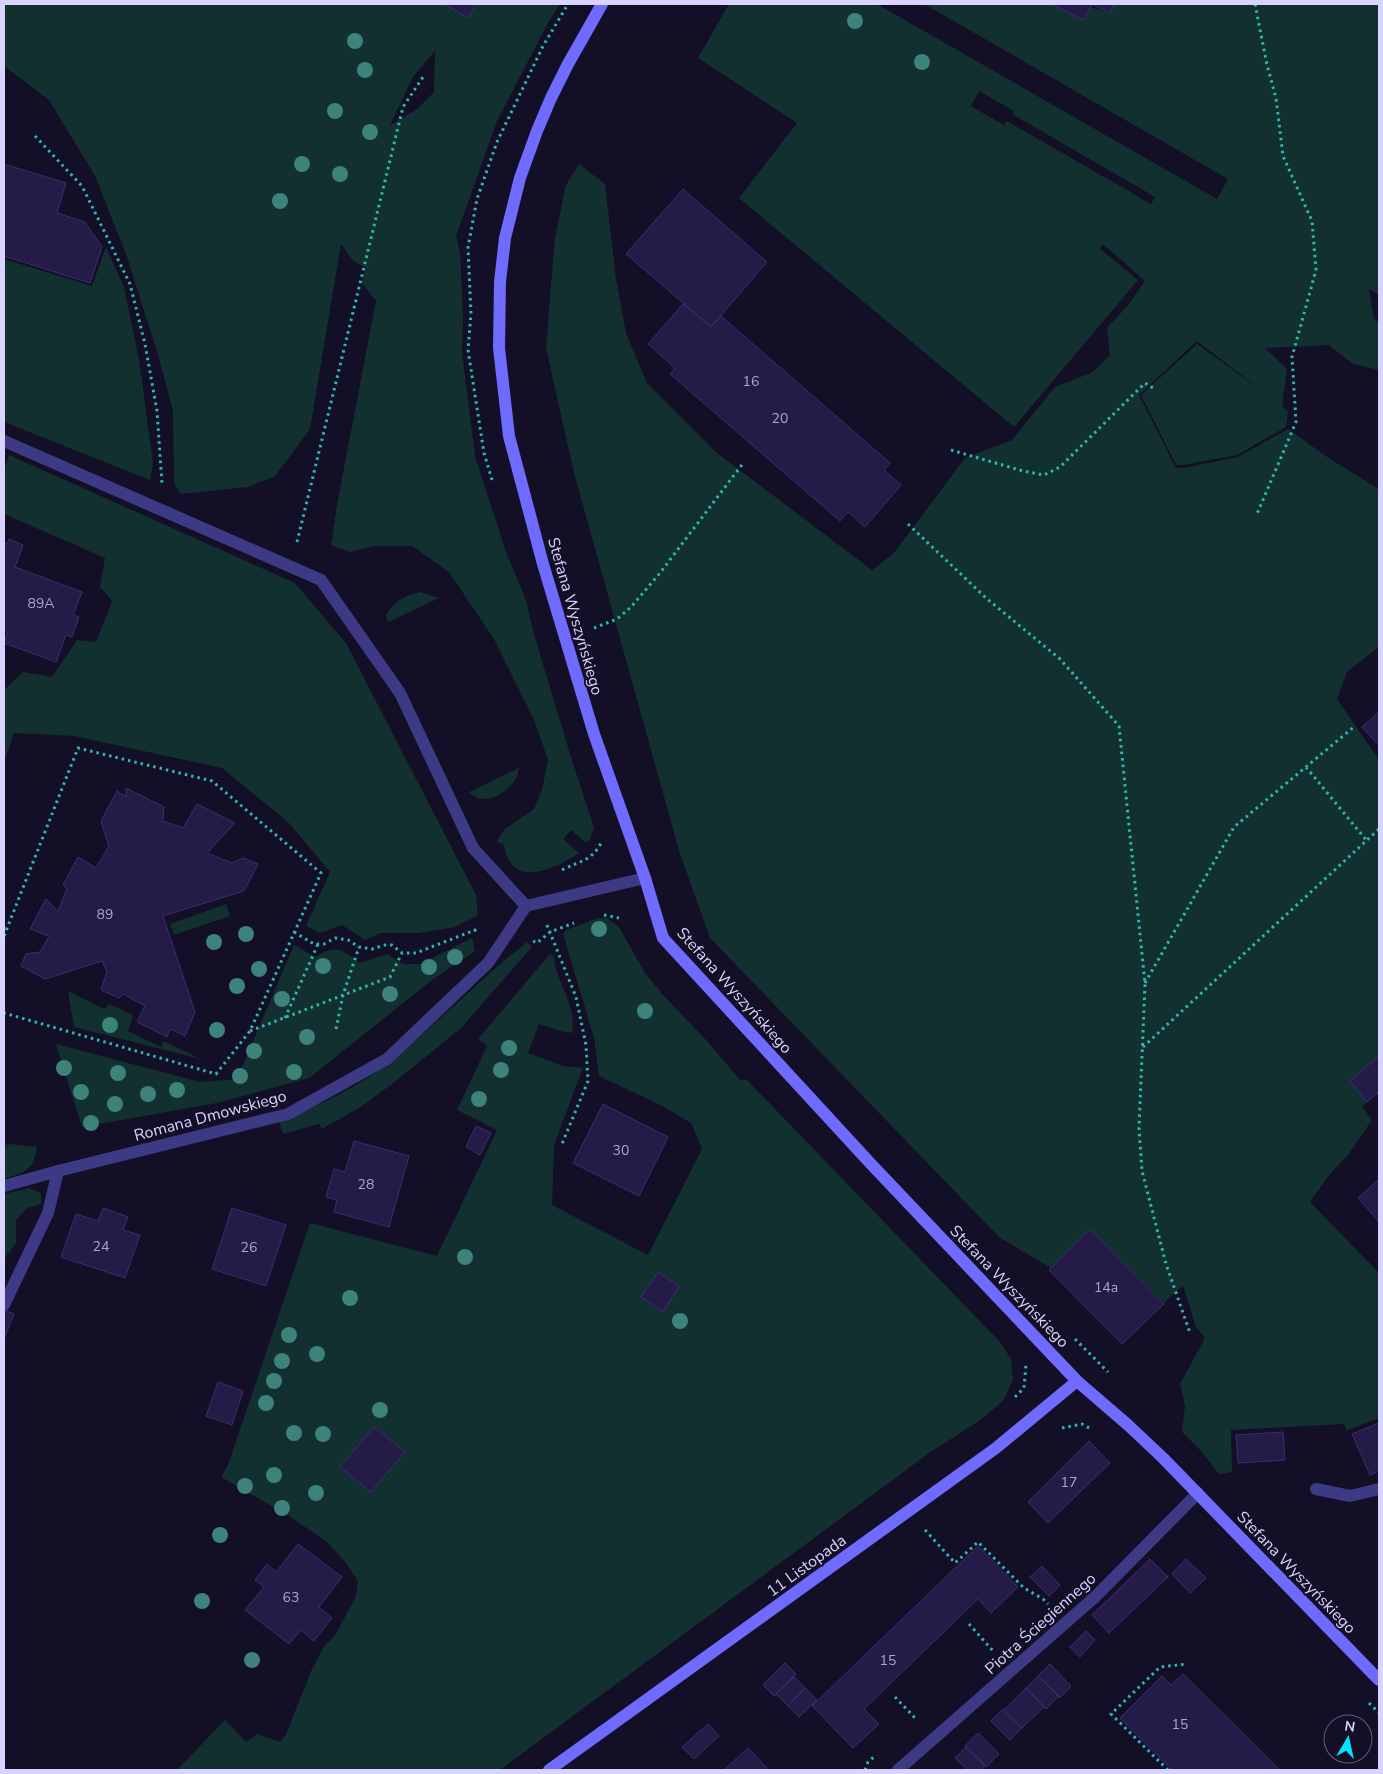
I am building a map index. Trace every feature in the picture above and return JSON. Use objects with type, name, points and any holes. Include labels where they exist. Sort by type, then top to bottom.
[{"type":"street","name":"Stefana Wyszyńskiego","points":[[602,4],[551,98],[520,178],[503,256],[500,282],[499,348],[509,436],[543,564],[594,734],[645,878],[664,938],[878,1171],[1078,1381],[1128,1425],[1198,1493],[1379,1680]]},
{"type":"street","points":[[4,441],[321,580],[400,694],[473,848],[526,906],[645,878]]},
{"type":"street","name":"Romana Dmowskiego","points":[[4,1186],[288,1114],[387,1060],[488,963],[526,906]]},
{"type":"street","points":[[4,1305],[48,1213],[58,1171]]},
{"type":"street","name":"11 Listopada","points":[[549,1770],[996,1448],[1078,1381]]},
{"type":"street","points":[[1316,1489],[1350,1496],[1379,1489]]},
{"type":"street","name":"Piotra Ściegiennego","points":[[898,1770],[1095,1597],[1198,1493]]},
{"type":"path","points":[[1255,4],[1267,65],[1276,98],[1284,156],[1312,221],[1316,270],[1292,357],[1296,422],[1257,514]]},
{"type":"path","points":[[292,567],[403,106],[423,77]]},
{"type":"path","points":[[35,136],[82,186],[130,284],[145,344],[157,411],[163,476]]},
{"type":"path","points":[[951,450],[1023,471],[1044,474],[1060,467],[1145,383],[1154,388]]},
{"type":"path","points":[[594,628],[617,619],[631,607],[660,573],[744,462]]},
{"type":"path","points":[[908,524],[986,598],[1060,659],[1119,726],[1145,984],[1139,1128],[1142,1171],[1166,1264],[1190,1333]]},
{"type":"path","points":[[1145,984],[1234,827],[1355,726]]},
{"type":"path","points":[[4,936],[78,748],[212,781],[321,873],[250,1031],[216,1074],[4,1013]]},
{"type":"path","points":[[1306,767],[1366,841]]},
{"type":"path","points":[[1142,1048],[1379,829]]},
{"type":"path","points":[[556,873],[588,859],[597,852],[601,843]]},
{"type":"path","points":[[539,903],[576,997],[586,1045],[588,1081],[562,1144]]},
{"type":"path","points":[[598,917],[606,915],[619,918]]},
{"type":"path","points":[[536,942],[550,932],[581,920]]},
{"type":"path","points":[[294,932],[314,944],[324,944],[335,938],[348,940],[359,947],[372,949],[392,945],[402,953],[416,953],[475,930],[488,963]]},
{"type":"path","points":[[284,1018],[318,944]]},
{"type":"path","points":[[336,1029],[343,995],[359,947]]},
{"type":"path","points":[[250,1031],[390,977],[402,953]]},
{"type":"path","points":[[1013,1399],[1024,1388],[1026,1364],[1021,1356]]},
{"type":"path","points":[[1054,1434],[1062,1428],[1082,1424],[1095,1430]]},
{"type":"path","points":[[923,1528],[955,1563],[978,1542],[1024,1588],[1043,1599],[1048,1605]]},
{"type":"path","points":[[969,1624],[994,1652]]},
{"type":"path","points":[[1168,1770],[1111,1714],[1160,1668],[1187,1664]]},
{"type":"path","points":[[895,1697],[916,1720]]},
{"type":"path","points":[[1368,1701],[1379,1714]]},
{"type":"green space","points":[[4,4],[560,4],[548,23],[497,121],[456,236],[460,252],[463,315],[462,352],[475,456],[506,552],[526,600],[533,631],[594,828],[589,841],[585,842],[571,830],[563,839],[579,853],[546,870],[524,872],[515,867],[508,858],[504,844],[497,842],[505,829],[534,809],[542,790],[548,760],[534,720],[494,639],[449,572],[412,546],[375,546],[349,552],[331,545],[376,301],[361,282],[366,268],[353,261],[341,244],[310,429],[275,476],[248,487],[181,494],[174,483],[173,411],[159,358],[127,257],[95,176],[49,100],[4,66]],"holes":[[[435,51],[434,92],[416,110],[390,125],[413,77]]]},
{"type":"green space","points":[[729,4],[877,4],[1217,199],[1228,179],[924,4],[1051,4],[1084,20],[1091,7],[1109,12],[1114,4],[1379,4],[1379,295],[1369,289],[1374,318],[1379,323],[1379,370],[1353,364],[1329,345],[1265,348],[1287,369],[1282,406],[1288,411],[1286,427],[1237,455],[1183,465],[1177,465],[1173,459],[1141,395],[1197,344],[1266,394],[1197,341],[1139,395],[1176,468],[1238,457],[1288,429],[1330,459],[1379,489],[1379,647],[1347,672],[1337,699],[1379,760],[1379,1092],[1362,1106],[1372,1120],[1348,1155],[1330,1174],[1310,1202],[1379,1273],[1379,1418],[1346,1431],[1344,1424],[1231,1430],[1232,1472],[1219,1474],[1202,1452],[1182,1432],[1185,1406],[1180,1384],[1205,1338],[1196,1327],[1183,1285],[1164,1303],[1090,1229],[1051,1268],[999,1237],[710,938],[680,854],[574,473],[546,348],[555,237],[566,185],[579,164],[605,184],[616,279],[626,333],[647,383],[717,453],[872,570],[894,553],[965,458],[1012,440],[1055,387],[1093,372],[1110,355],[1107,328],[1128,305],[1145,281],[1103,244],[1100,249],[1138,280],[1014,427],[739,198],[797,123],[698,58]],"holes":[[[979,91],[1014,111],[1012,114],[1155,197],[1151,204],[1007,121],[1004,125],[971,106]]]},
{"type":"green space","points":[[106,247],[124,287],[139,359],[153,464],[150,480],[4,422],[4,259],[92,286]]},
{"type":"green space","points":[[9,455],[295,583],[346,643],[476,895],[478,915],[455,927],[419,933],[380,933],[365,940],[342,925],[320,933],[306,926],[330,872],[289,823],[222,768],[74,736],[14,733],[4,762],[4,690],[23,672],[52,677],[77,640],[96,642],[112,601],[100,587],[105,558],[4,514],[4,470]]},
{"type":"green space","points":[[420,592],[439,598],[388,622],[386,616],[392,606],[404,597]]},
{"type":"green space","points":[[519,768],[513,783],[500,795],[484,799],[476,797],[469,792]]},
{"type":"green space","points":[[226,904],[230,916],[174,935],[170,924]]},
{"type":"green space","points":[[598,918],[607,918],[619,927],[645,973],[741,1081],[746,1079],[1000,1342],[1011,1359],[1013,1380],[1003,1401],[979,1421],[932,1451],[500,1770],[177,1770],[225,1720],[246,1742],[257,1734],[280,1742],[286,1734],[312,1669],[323,1648],[336,1634],[356,1596],[358,1581],[345,1562],[327,1542],[289,1516],[221,1477],[228,1465],[310,1223],[437,1256],[497,1130],[457,1110],[487,1046],[478,1039],[550,954],[554,957],[558,976],[572,1012],[572,1033],[539,1024],[528,1053],[563,1066],[583,1068],[554,1145],[552,1205],[648,1255],[702,1149],[691,1123],[662,1106],[599,1076],[594,1038],[563,934],[566,930]]},
{"type":"green space","points":[[472,938],[475,951],[432,980],[309,1078],[217,1103],[82,1127],[56,1044],[200,1082],[237,1079],[294,945],[315,957],[334,949],[348,954],[360,963],[387,954],[403,964],[420,964]]},
{"type":"green space","points":[[527,942],[532,947],[461,1028],[392,1084],[359,1108],[322,1129],[319,1124],[283,1134],[279,1121],[338,1095],[379,1070]]},
{"type":"green space","points":[[68,991],[104,1009],[109,1004],[133,1015],[128,1031],[161,1047],[163,1041],[201,1059],[74,1027]]},
{"type":"green space","points":[[4,1145],[37,1147],[36,1155],[31,1166],[23,1172],[4,1179]]},
{"type":"green space","points":[[29,1188],[41,1193],[41,1204],[27,1208],[16,1220],[16,1243],[4,1259],[4,1194]]},
{"type":"building","points":[[444,4],[476,4],[468,18]]},
{"type":"building","points":[[1051,4],[1092,4],[1084,20]]},
{"type":"building","points":[[1092,4],[1114,4],[1110,13]]},
{"type":"building","points":[[4,164],[66,183],[57,213],[85,222],[102,247],[90,283],[4,256]]},
{"type":"building","points":[[683,189],[767,262],[711,327],[626,254]]},
{"type":"building","points":[[683,304],[711,327],[721,316],[890,463],[884,470],[901,485],[865,527],[848,512],[840,521],[670,374],[675,368],[648,344]]},
{"type":"building","points":[[9,539],[23,545],[15,567],[82,592],[73,615],[79,617],[72,637],[66,635],[56,662],[4,643],[8,631],[4,630],[4,543],[7,544]]},
{"type":"building","points":[[1379,712],[1379,746],[1362,727]]},
{"type":"building","points":[[126,788],[164,807],[163,821],[183,828],[197,804],[235,823],[207,853],[232,863],[243,858],[258,864],[244,891],[163,916],[195,1012],[185,1036],[170,1029],[167,1037],[137,1022],[145,1006],[123,994],[119,998],[101,990],[107,972],[102,961],[45,979],[21,966],[26,954],[40,952],[49,936],[30,929],[46,899],[58,911],[67,889],[63,885],[78,857],[96,868],[109,846],[101,821],[117,791],[126,797]]},
{"type":"building","points":[[1379,1056],[1379,1092],[1367,1102],[1350,1081]]},
{"type":"building","points":[[603,1104],[668,1137],[639,1196],[573,1163]]},
{"type":"building","points":[[476,1126],[491,1133],[480,1155],[466,1147]]},
{"type":"building","points":[[354,1141],[409,1156],[389,1227],[334,1212],[337,1200],[326,1197],[334,1169],[345,1172]]},
{"type":"building","points":[[1379,1179],[1379,1222],[1358,1198]]},
{"type":"building","points":[[103,1208],[128,1217],[123,1230],[140,1235],[125,1278],[61,1257],[76,1214],[98,1221]]},
{"type":"building","points":[[232,1208],[286,1225],[266,1286],[212,1269]]},
{"type":"building","points":[[1090,1229],[1164,1304],[1122,1344],[1049,1270]]},
{"type":"building","points":[[658,1272],[679,1286],[663,1312],[641,1297]]},
{"type":"building","points":[[4,1310],[14,1314],[4,1339]]},
{"type":"building","points":[[218,1382],[243,1391],[232,1425],[206,1416]]},
{"type":"building","points":[[1379,1423],[1379,1471],[1370,1475],[1352,1434]]},
{"type":"building","points":[[374,1427],[405,1452],[371,1492],[340,1467]]},
{"type":"building","points":[[1283,1432],[1285,1460],[1238,1463],[1236,1435]]},
{"type":"building","points":[[1089,1441],[1110,1463],[1048,1523],[1028,1502]]},
{"type":"building","points":[[298,1544],[342,1577],[319,1607],[332,1618],[314,1641],[301,1630],[289,1644],[245,1610],[264,1587],[255,1580],[267,1564],[276,1572]]},
{"type":"building","points":[[978,1546],[1018,1587],[991,1613],[978,1599],[864,1709],[879,1724],[853,1748],[812,1706]]},
{"type":"building","points":[[1150,1559],[1168,1577],[1109,1633],[1092,1615]]},
{"type":"building","points":[[1186,1559],[1206,1578],[1190,1593],[1172,1574]]},
{"type":"building","points":[[1042,1566],[1060,1585],[1049,1596],[1030,1577]]},
{"type":"building","points":[[1086,1631],[1095,1640],[1080,1657],[1070,1647]]},
{"type":"building","points":[[785,1663],[796,1674],[774,1696],[763,1685]]},
{"type":"building","points":[[1050,1664],[1071,1686],[1060,1698],[1038,1676]]},
{"type":"building","points":[[1183,1674],[1278,1770],[1172,1770],[1120,1718],[1162,1676],[1171,1685]]},
{"type":"building","points":[[1038,1676],[1059,1696],[1046,1709],[1026,1688]]},
{"type":"building","points":[[794,1677],[805,1688],[788,1706],[776,1694]]},
{"type":"building","points":[[805,1688],[817,1700],[799,1717],[788,1706]]},
{"type":"building","points":[[1026,1688],[1044,1707],[1022,1728],[1004,1710]]},
{"type":"building","points":[[1003,1709],[1022,1728],[1010,1740],[991,1721]]},
{"type":"building","points":[[708,1724],[719,1736],[694,1759],[682,1747]]},
{"type":"building","points":[[978,1733],[999,1754],[986,1767],[965,1746]]},
{"type":"building","points":[[966,1747],[985,1765],[981,1770],[968,1770],[955,1758]]},
{"type":"building","points":[[748,1748],[767,1770],[724,1770]]}]
